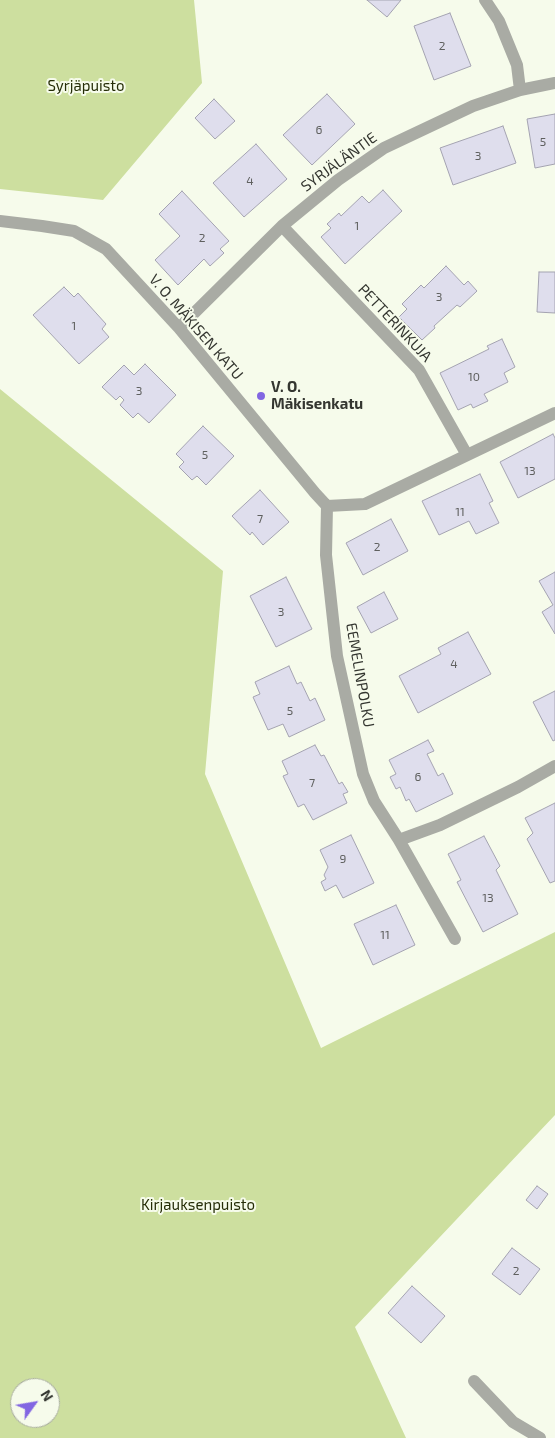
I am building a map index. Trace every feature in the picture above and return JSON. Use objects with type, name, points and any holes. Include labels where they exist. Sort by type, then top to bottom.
[{"type":"street","points":[[485,0],[498,21],[517,66],[520,90]]},
{"type":"street","name":"SYRJÄLÄNTIE","points":[[179,328],[282,226],[338,180],[384,148],[473,106],[520,90],[555,83]]},
{"type":"street","name":"V. O. MÄKISEN KATU","points":[[0,221],[74,231],[106,250],[179,328],[327,506]]},
{"type":"street","name":"PETTERINKUJA","points":[[282,226],[418,370],[467,455]]},
{"type":"street","points":[[327,506],[365,504],[555,413]]},
{"type":"street","name":"EEMELINPOLKU","points":[[327,506],[326,555],[339,665],[363,774],[374,801],[399,840],[455,940]]},
{"type":"street","points":[[399,840],[440,825],[518,787],[555,766]]},
{"type":"street","points":[[474,1380],[513,1422],[540,1438]]},
{"type":"green space","name":"Syrjäpuisto","points":[[0,0],[194,0],[202,83],[103,200],[0,189]]},
{"type":"green space","name":"Kirjauksenpuisto","points":[[0,389],[223,571],[205,774],[321,1048],[555,932],[555,1115],[355,1327],[406,1438],[0,1438]]},
{"type":"building","points":[[367,0],[401,0],[387,17]]},
{"type":"building","points":[[450,13],[471,66],[434,80],[414,26]]},
{"type":"building","points":[[327,94],[355,124],[312,165],[283,135]]},
{"type":"building","points":[[214,99],[235,121],[215,139],[195,118]]},
{"type":"building","points":[[555,114],[555,164],[535,168],[527,119]]},
{"type":"building","points":[[503,126],[516,163],[453,185],[440,148]]},
{"type":"building","points":[[256,144],[287,179],[244,217],[213,183]]},
{"type":"building","points":[[383,190],[402,211],[345,264],[321,237],[331,228],[327,224],[339,213],[341,216],[362,196],[369,203]]},
{"type":"building","points":[[182,191],[229,241],[220,249],[224,253],[210,266],[204,259],[178,285],[155,260],[180,236],[159,214]]},
{"type":"building","points":[[446,266],[464,285],[468,281],[477,291],[460,307],[457,305],[422,340],[399,317],[407,309],[402,304],[421,285],[424,288]]},
{"type":"building","points":[[539,272],[555,272],[555,313],[537,312]]},
{"type":"building","points":[[64,287],[74,297],[78,293],[106,324],[102,329],[109,337],[79,364],[33,315]]},
{"type":"building","points":[[502,339],[515,367],[504,373],[508,382],[484,394],[488,401],[473,408],[471,404],[458,410],[440,373],[489,349],[487,346]]},
{"type":"building","points":[[145,364],[176,395],[149,423],[138,413],[133,418],[120,405],[124,400],[120,396],[116,400],[102,387],[124,365],[134,375]]},
{"type":"building","points":[[203,426],[234,456],[206,485],[197,476],[192,480],[179,467],[184,462],[176,454]]},
{"type":"building","points":[[553,434],[555,438],[555,479],[518,498],[500,462]]},
{"type":"building","points":[[480,474],[493,501],[489,503],[499,523],[476,534],[469,521],[439,535],[422,501]]},
{"type":"building","points":[[260,490],[289,522],[263,545],[252,532],[250,535],[232,516]]},
{"type":"building","points":[[391,519],[408,551],[363,575],[346,543]]},
{"type":"building","points":[[555,572],[555,634],[542,612],[553,605],[539,581]]},
{"type":"building","points":[[286,577],[312,629],[276,647],[250,596]]},
{"type":"building","points":[[384,592],[398,619],[371,633],[357,607]]},
{"type":"building","points":[[468,632],[491,674],[418,713],[399,676],[441,654],[438,648]]},
{"type":"building","points":[[289,666],[297,684],[301,682],[310,701],[315,698],[325,720],[289,737],[283,724],[268,730],[253,697],[260,694],[255,682]]},
{"type":"building","points":[[555,691],[555,740],[553,741],[533,702]]},
{"type":"building","points":[[428,740],[434,751],[427,754],[438,776],[443,773],[453,794],[416,812],[409,799],[406,801],[400,787],[396,789],[390,777],[396,774],[389,760]]},
{"type":"building","points":[[315,745],[321,756],[324,755],[339,784],[342,782],[348,792],[343,794],[347,803],[313,820],[304,804],[298,807],[283,776],[288,774],[282,761]]},
{"type":"building","points":[[555,803],[555,881],[550,883],[527,839],[533,833],[525,818]]},
{"type":"building","points":[[351,835],[374,883],[343,898],[336,885],[325,891],[321,882],[326,879],[324,875],[328,867],[320,850]]},
{"type":"building","points":[[484,836],[500,866],[496,870],[518,914],[483,932],[457,882],[461,880],[448,854]]},
{"type":"building","points":[[396,905],[415,945],[373,965],[354,924]]},
{"type":"building","points":[[537,1186],[548,1194],[537,1209],[526,1200]]},
{"type":"building","points":[[512,1248],[540,1269],[520,1295],[492,1274]]},
{"type":"building","points":[[412,1286],[445,1316],[421,1343],[388,1313]]},
{"type":"place","name":"V. O. Mäkisenkatu","points":[[261,396]]}]
